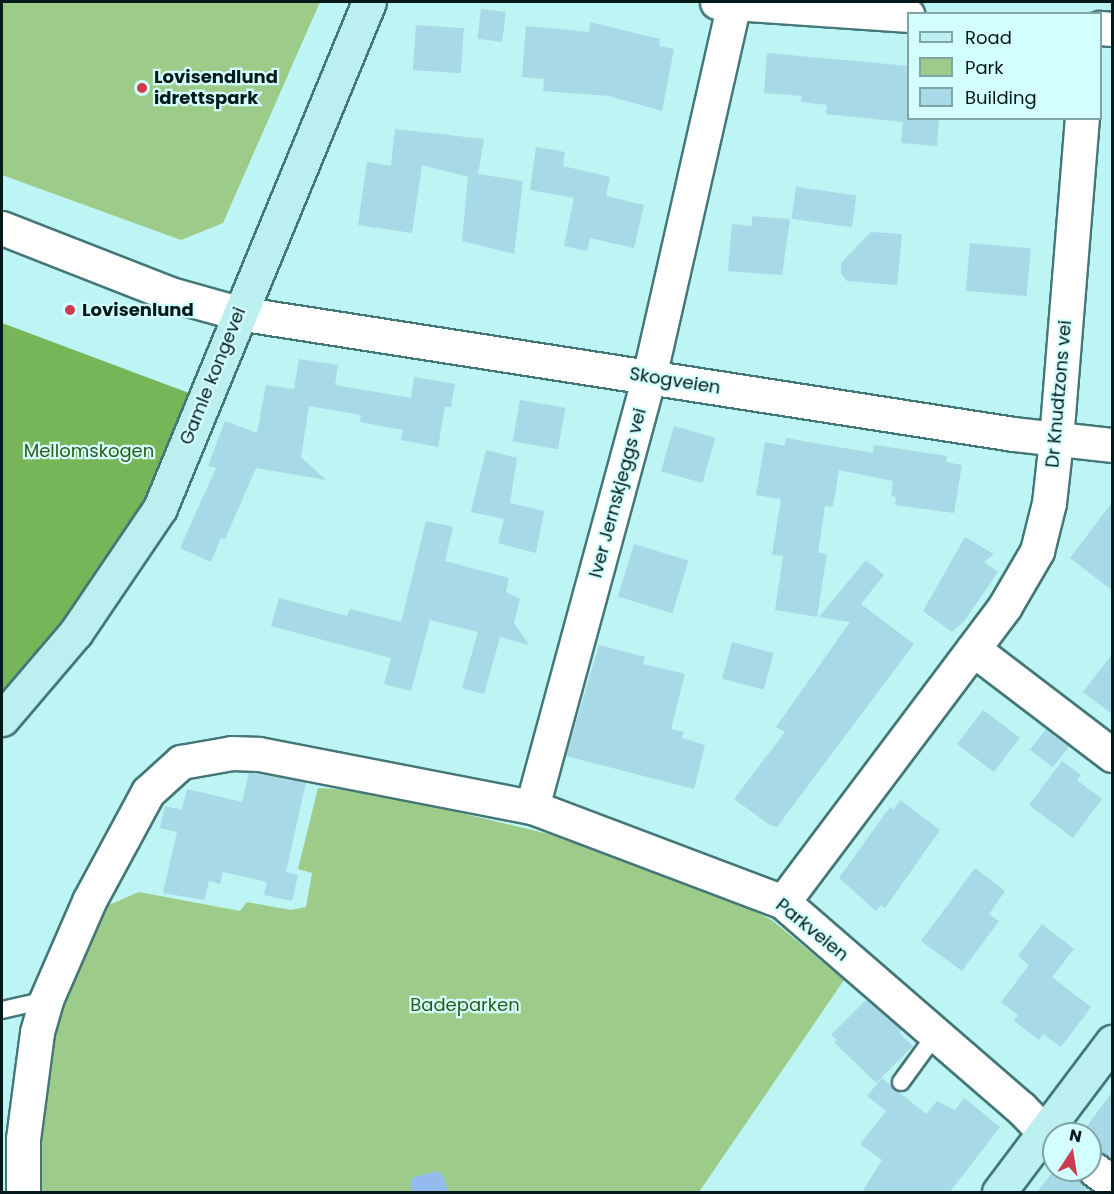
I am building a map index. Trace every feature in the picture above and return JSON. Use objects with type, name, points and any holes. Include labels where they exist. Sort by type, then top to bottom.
[{"type":"street","name":"Gamle kongevei","points":[[2,719],[76,632],[160,508],[238,313],[369,2]]},
{"type":"street","points":[[728,2],[907,15]]},
{"type":"street","name":"Iver Jernskjeggs vei","points":[[532,807],[649,377],[728,2]]},
{"type":"street","name":"Dr Knudtzons vei","points":[[783,902],[973,649],[1026,575],[1037,551],[1049,503],[1056,440],[1082,120]]},
{"type":"street","name":"Skogveien","points":[[2,228],[170,294],[238,313],[1056,440],[1112,444]]},
{"type":"street","points":[[973,649],[1113,755]]},
{"type":"street","points":[[23,1192],[23,1139],[37,1032],[46,999],[89,900],[147,792],[181,762],[232,753],[259,754],[532,807]]},
{"type":"street","name":"Parkveien","points":[[532,807],[783,902],[936,1034],[1042,1130]]},
{"type":"street","points":[[1052,1122],[1113,1041]]},
{"type":"street","points":[[999,1192],[1042,1135]]},
{"type":"lane","points":[[2,1010],[46,999]]},
{"type":"lane","points":[[901,1082],[936,1034]]},
{"type":"green space","name":"Lovisendlund idrettspark","points":[[2,2],[320,2],[223,223],[181,240],[2,175]]},
{"type":"green space","name":"Mellomskogen","points":[[2,323],[205,399],[160,508],[2,719]]},
{"type":"green space","name":"Badeparken","points":[[318,788],[368,791],[582,842],[737,901],[773,921],[844,980],[699,1192],[24,1192],[37,1032],[109,905],[139,892],[240,911],[247,902],[291,910],[306,907],[312,873],[298,869]]},
{"type":"water","points":[[438,1171],[443,1175],[448,1192],[412,1192],[410,1183],[413,1177]]},
{"type":"building","points":[[481,9],[506,12],[502,42],[477,39]]},
{"type":"building","points":[[590,22],[660,39],[659,46],[674,49],[662,111],[609,96],[543,91],[544,79],[522,77],[526,26],[589,32]]},
{"type":"building","points":[[416,25],[464,28],[461,73],[413,70]]},
{"type":"building","points":[[767,53],[907,66],[907,120],[939,120],[937,146],[901,143],[903,122],[826,114],[827,105],[801,102],[802,96],[764,93]]},
{"type":"building","points":[[395,129],[484,139],[478,174],[523,181],[514,254],[462,241],[468,177],[422,165],[412,233],[358,225],[367,162],[391,166]]},
{"type":"building","points":[[536,147],[565,152],[563,166],[610,177],[606,196],[644,205],[634,248],[590,238],[587,251],[564,246],[574,198],[530,190]]},
{"type":"building","points":[[796,187],[856,195],[852,227],[792,219]]},
{"type":"building","points":[[752,216],[790,219],[782,275],[728,271],[732,224],[752,226]]},
{"type":"building","points":[[871,232],[902,234],[897,285],[847,281],[841,273],[841,263]]},
{"type":"building","points":[[970,243],[1031,248],[1027,296],[966,291]]},
{"type":"building","points":[[299,359],[338,365],[335,385],[411,398],[414,377],[455,384],[451,407],[445,407],[438,447],[401,440],[403,430],[360,422],[361,415],[309,406],[301,457],[326,480],[256,468],[225,539],[221,538],[211,562],[180,548],[216,468],[208,466],[225,421],[257,433],[266,385],[294,389]]},
{"type":"building","points":[[520,400],[565,408],[558,449],[513,441]]},
{"type":"building","points":[[674,426],[715,438],[702,483],[661,471]]},
{"type":"building","points":[[786,438],[873,453],[874,445],[947,456],[946,462],[962,465],[954,513],[895,505],[896,497],[891,496],[893,481],[839,470],[833,507],[825,506],[818,553],[827,554],[817,617],[775,610],[783,556],[772,555],[781,499],[756,495],[765,442],[785,446]]},
{"type":"building","points":[[486,450],[517,458],[510,503],[544,511],[536,553],[498,543],[504,519],[471,512]]},
{"type":"building","points":[[1113,501],[1113,591],[1070,558]]},
{"type":"building","points":[[426,521],[453,527],[445,561],[509,578],[506,592],[520,599],[514,623],[529,645],[500,637],[484,694],[462,688],[478,632],[430,620],[411,691],[384,684],[391,658],[271,626],[279,598],[347,616],[350,609],[401,622]]},
{"type":"building","points":[[965,537],[994,554],[984,562],[998,572],[965,620],[952,632],[923,611]]},
{"type":"building","points":[[634,544],[689,561],[672,613],[618,597]]},
{"type":"building","points":[[866,560],[884,575],[861,604],[914,644],[777,827],[770,825],[734,799],[785,732],[776,727],[850,622],[819,617]]},
{"type":"building","points":[[732,642],[774,653],[764,690],[722,679]]},
{"type":"building","points":[[599,645],[645,657],[643,664],[685,674],[671,729],[684,732],[682,738],[705,745],[694,789],[566,756]]},
{"type":"building","points":[[1113,653],[1113,715],[1083,692]]},
{"type":"building","points":[[983,710],[1020,738],[994,772],[957,744]]},
{"type":"building","points":[[1046,729],[1069,747],[1053,767],[1030,749]]},
{"type":"building","points":[[1062,761],[1081,775],[1077,780],[1102,799],[1073,838],[1029,805]]},
{"type":"building","points":[[249,772],[306,782],[286,872],[298,875],[292,901],[264,895],[267,882],[223,872],[220,884],[209,881],[204,900],[163,893],[177,832],[160,828],[165,806],[182,810],[187,789],[242,802]]},
{"type":"building","points":[[900,800],[940,830],[885,908],[881,905],[876,911],[839,878],[890,807],[893,810]]},
{"type":"building","points":[[975,868],[1005,891],[989,914],[999,921],[962,971],[921,941]]},
{"type":"building","points":[[1042,924],[1074,949],[1052,977],[1091,1007],[1061,1047],[1043,1034],[1039,1040],[1014,1021],[1018,1015],[1001,1002],[1029,965],[1018,956]]},
{"type":"building","points":[[866,1000],[902,1030],[899,1033],[913,1046],[876,1083],[834,1042],[837,1040],[831,1035]]},
{"type":"building","points":[[882,1078],[926,1114],[937,1101],[955,1110],[964,1098],[1000,1127],[950,1192],[862,1192],[882,1160],[860,1144],[886,1111],[867,1096]]},
{"type":"building","points":[[1113,1091],[1113,1154],[1110,1158],[1102,1156],[1102,1122],[1090,1122]]},
{"type":"building","points":[[1045,1182],[1084,1182],[1088,1188],[1085,1192],[1037,1192]]},
{"type":"place","name":"Lovisendlund idrettspark","points":[[142,88]]},
{"type":"place","name":"Lovisenlund","points":[[70,310]]}]
